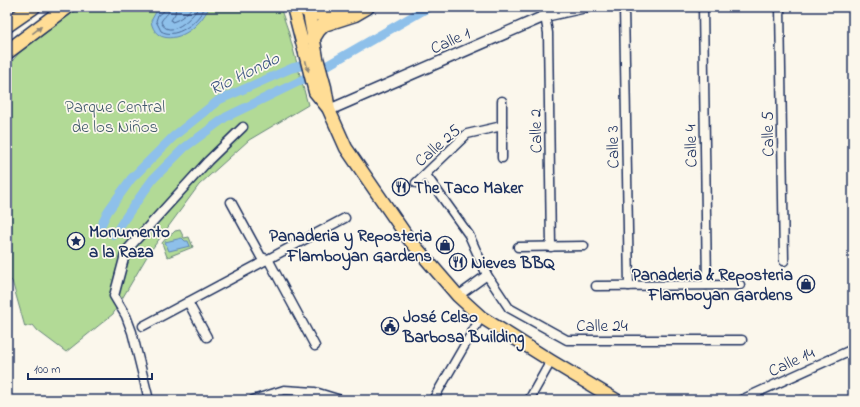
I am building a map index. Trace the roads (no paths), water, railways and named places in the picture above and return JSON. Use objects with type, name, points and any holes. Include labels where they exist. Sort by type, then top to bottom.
[{"type":"highway","points":[[7,25],[33,7]]},
{"type":"highway","points":[[7,52],[67,7]]},
{"type":"highway","points":[[307,8],[328,14],[337,14],[359,7]]},
{"type":"highway","points":[[307,38],[324,24],[355,14],[367,7]]},
{"type":"main road","points":[[293,7],[317,58],[320,90],[346,148],[408,238],[458,296],[481,316],[551,361],[616,400]]},
{"type":"main road","points":[[307,8],[307,38]]},
{"type":"street","name":"Calle 1","points":[[329,110],[545,16],[586,7]]},
{"type":"street","name":"Calle 3","points":[[624,7],[629,286]]},
{"type":"street","name":"Calle 4","points":[[703,7],[706,285]]},
{"type":"street","name":"Calle 5","points":[[780,7],[784,261]]},
{"type":"street","name":"Calle 2","points":[[545,16],[548,33],[551,247]]},
{"type":"street","points":[[502,101],[502,158]]},
{"type":"street","name":"Calle 25","points":[[416,183],[467,134],[502,126]]},
{"type":"street","points":[[149,400],[132,332],[126,316],[114,296],[126,251],[208,161],[243,127]]},
{"type":"street","name":"Calle 24","points":[[426,175],[469,235],[487,275],[509,308],[567,340],[742,340]]},
{"type":"street","points":[[231,202],[261,257],[268,259],[315,346]]},
{"type":"street","points":[[143,326],[345,218]]},
{"type":"street","points":[[518,248],[584,246]]},
{"type":"street","points":[[458,296],[487,275]]},
{"type":"street","points":[[596,286],[740,284]]},
{"type":"street","points":[[188,302],[207,337]]},
{"type":"street","points":[[433,400],[481,316]]},
{"type":"street","name":"Calle 14","points":[[741,400],[853,349]]},
{"type":"street","points":[[529,400],[551,361]]},
{"type":"street","points":[[253,400],[284,390],[315,392],[341,400]]},
{"type":"water","points":[[165,7],[210,7],[200,21],[189,31],[176,37],[169,38],[158,34],[153,29],[151,21],[156,12]]},
{"type":"water","points":[[182,238],[185,241],[188,241],[190,246],[169,251],[165,242]]},
{"type":"waterway","name":"Río Hondo","points":[[114,235],[153,179],[184,148],[226,117],[300,81],[429,7]]},
{"type":"waterway","name":"Río Hondo","points":[[99,229],[108,211],[131,179],[174,136],[219,100],[292,68],[313,63]]},
{"type":"place","name":"The Taco Maker","points":[[401,187]]},
{"type":"place","name":"Monumento a la Raza","points":[[76,241]]},
{"type":"place","name":"Panaderia y Reposteria Flamboyan Gardens","points":[[445,245]]},
{"type":"place","name":"Nieves BBQ","points":[[458,262]]},
{"type":"place","name":"Panaderia & Reposteria Flamboyan Gardens","points":[[806,284]]},
{"type":"place","name":"José Celso Barbosa Building","points":[[390,326]]},
{"type":"park label","name":"Parque Central de los Niños","points":[[115,116]]}]
